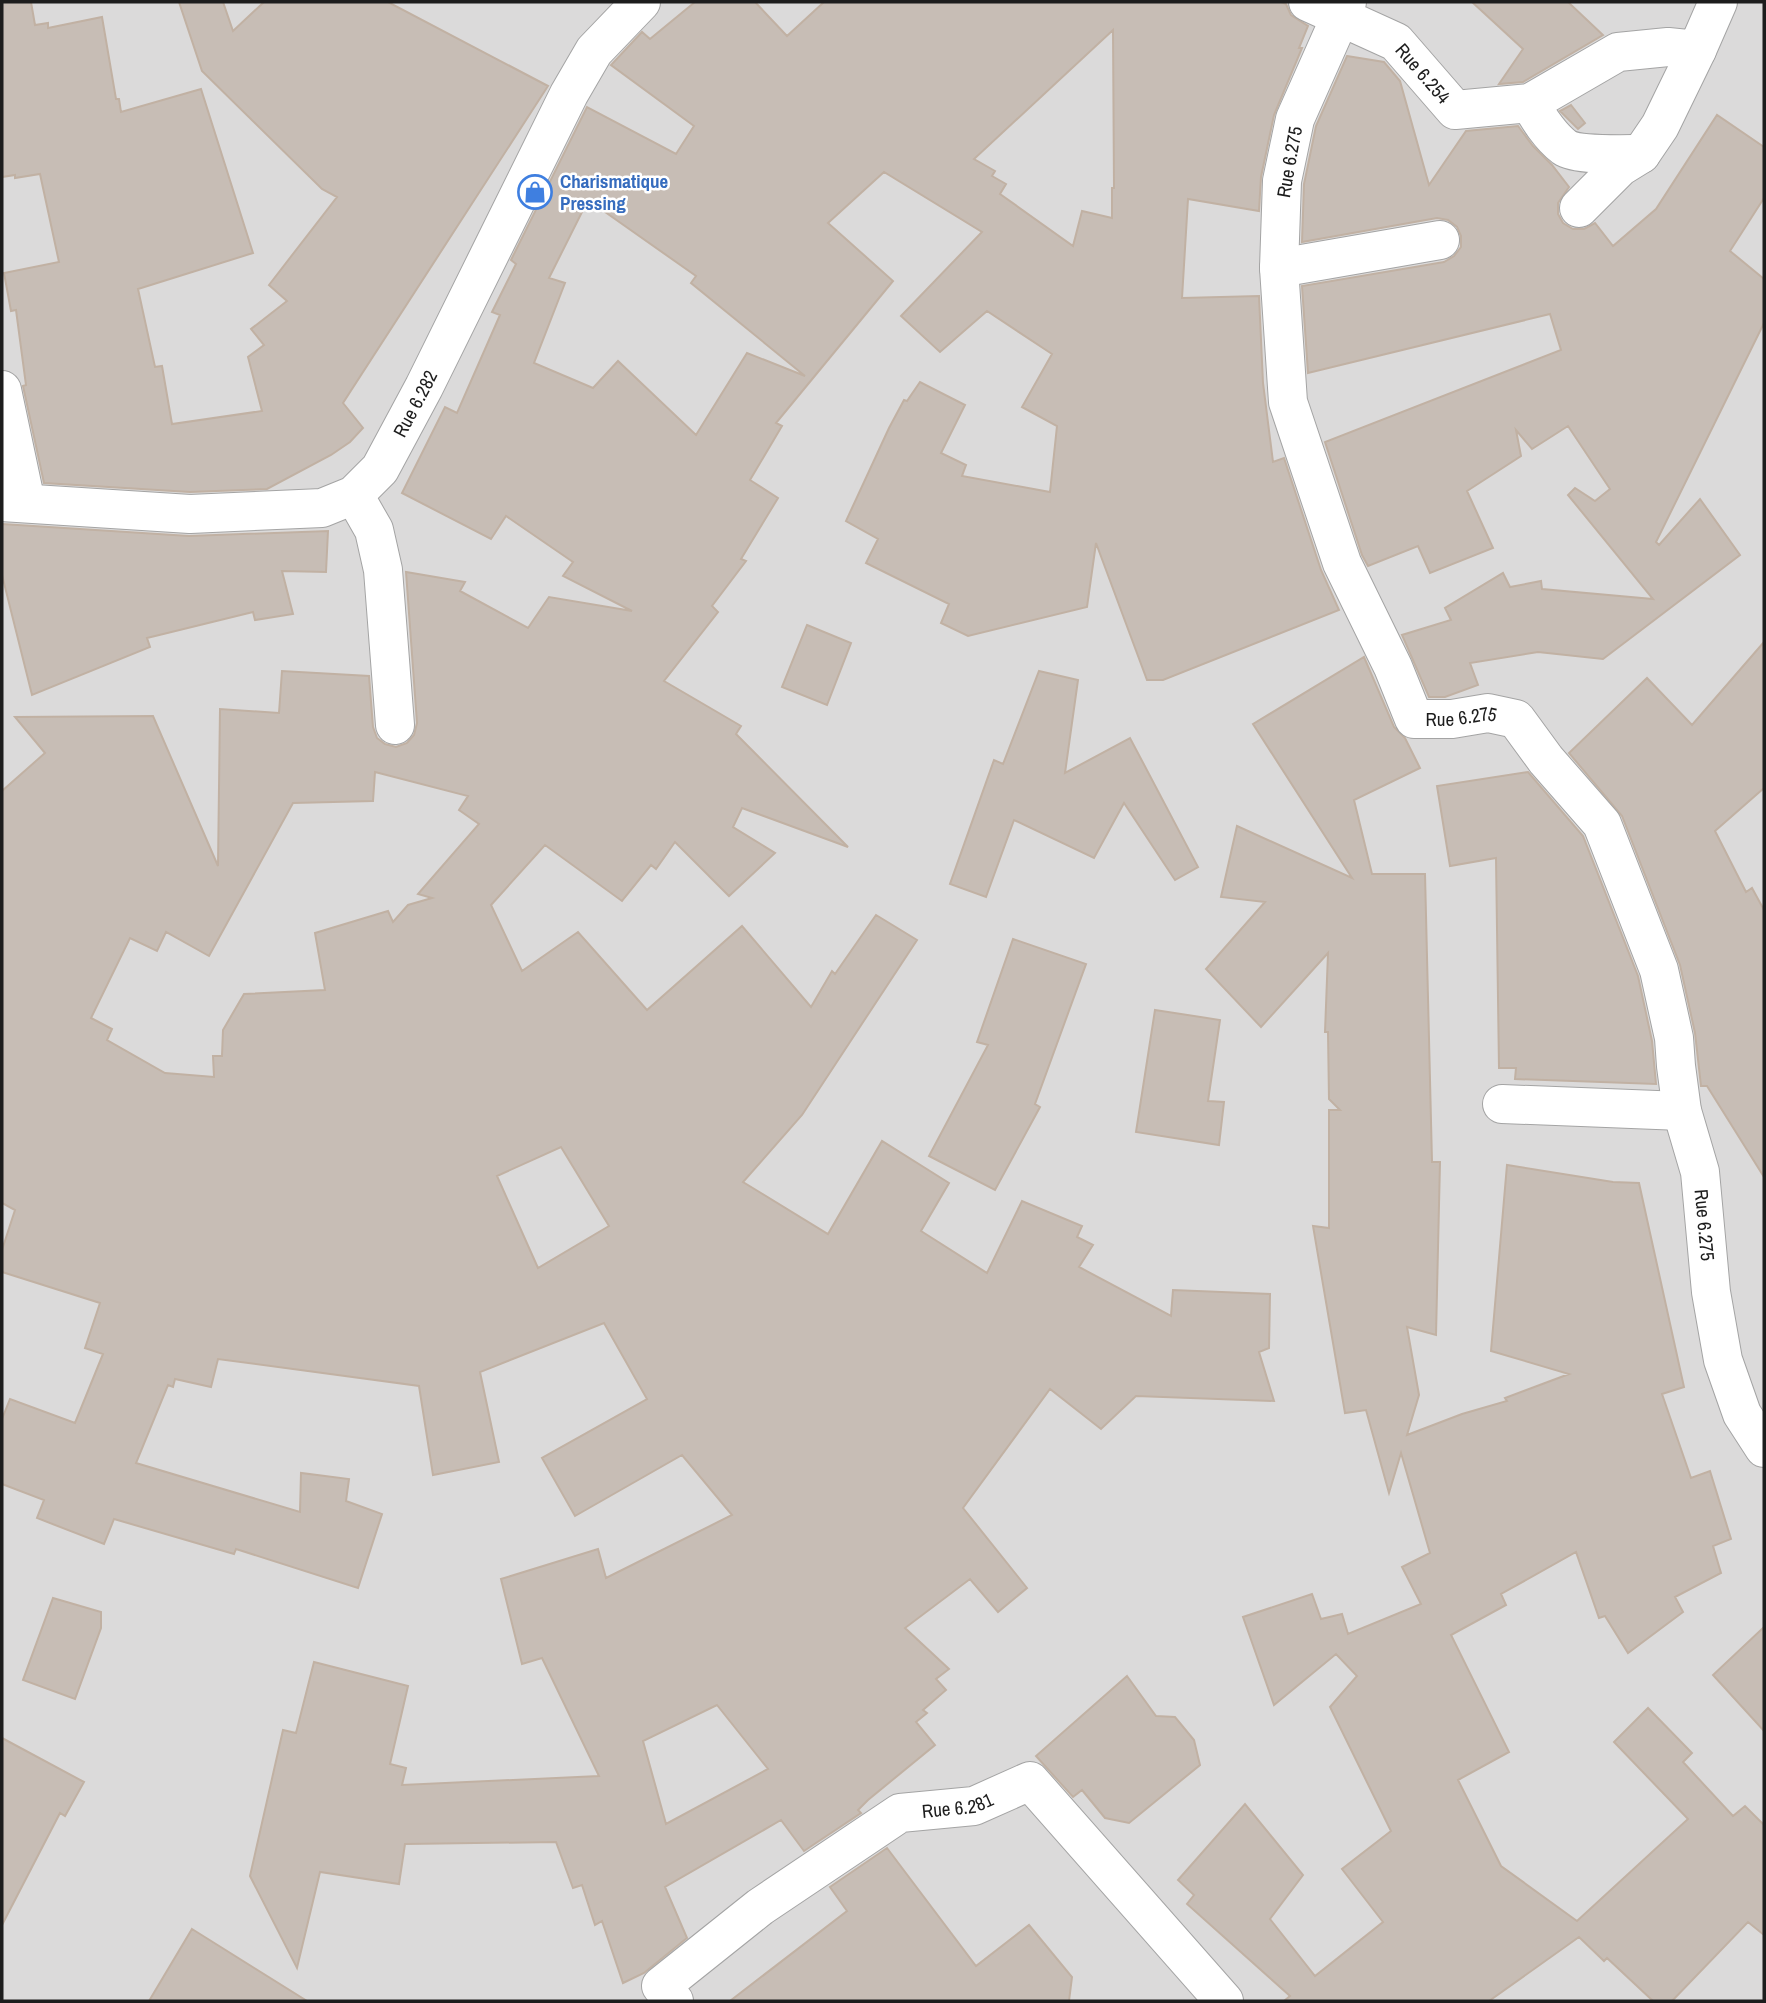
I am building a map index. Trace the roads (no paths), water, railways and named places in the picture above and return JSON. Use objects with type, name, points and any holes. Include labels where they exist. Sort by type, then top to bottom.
[{"type":"street","name":"Rue 6.282","points":[[14,502],[190,514],[322,508],[354,495],[380,469],[418,399],[569,94],[594,51],[641,2]]},
{"type":"street","points":[[1579,208],[1620,167],[1641,154],[1660,126],[1718,2]]},
{"type":"street","name":"Rue 6.254","points":[[1331,7],[1396,42],[1455,110],[1530,103],[1618,52],[1668,47],[1697,50]]},
{"type":"street","name":"Rue 6.275","points":[[1331,7],[1295,119],[1282,181],[1279,268],[1288,402],[1342,563],[1393,667],[1414,719],[1452,719],[1488,713],[1516,719],[1546,760],[1602,824],[1660,970],[1674,1038],[1682,1111],[1700,1172],[1711,1292],[1723,1360],[1742,1414],[1764,1448]]},
{"type":"street","points":[[1530,103],[1545,128],[1566,149],[1600,154],[1641,154]]},
{"type":"street","points":[[1279,268],[1440,240]]},
{"type":"street","points":[[2,390],[14,502]]},
{"type":"street","points":[[354,495],[374,530],[383,570],[396,725]]},
{"type":"street","points":[[1502,1104],[1682,1111]]},
{"type":"street","name":"Rue 6.281","points":[[674,2001],[661,1986],[760,1907],[900,1813],[974,1807],[1030,1781],[1224,2001]]},
{"type":"place","name":"Charismatique Pressing","points":[[535,192]]}]
